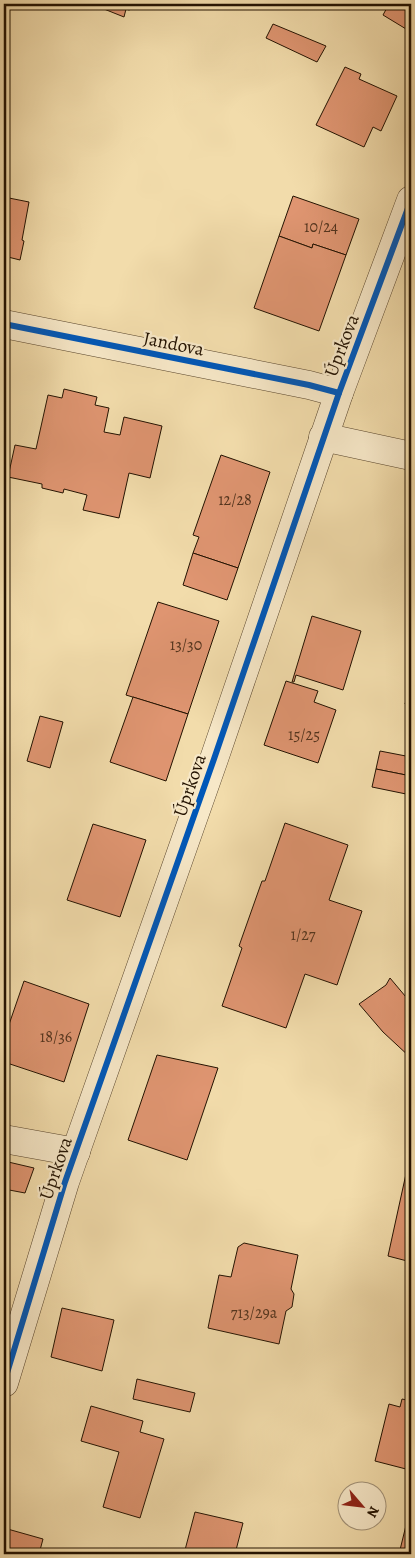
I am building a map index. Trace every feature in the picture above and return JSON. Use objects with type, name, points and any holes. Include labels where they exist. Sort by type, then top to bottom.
[{"type":"street","name":"Úprkova","points":[[4,1383],[65,1182],[214,759],[323,437],[411,200]]},
{"type":"street","name":"Jandova","points":[[4,324],[339,393]]},
{"type":"street","points":[[323,437],[411,456]]},
{"type":"street","points":[[4,1139],[76,1152]]},
{"type":"building","points":[[107,4],[137,4],[136,7],[129,10],[126,9],[124,17],[104,9]]},
{"type":"building","points":[[389,4],[411,4],[411,32],[383,15]]},
{"type":"building","points":[[273,24],[326,46],[317,62],[266,38]]},
{"type":"building","points":[[345,67],[361,74],[359,79],[397,96],[381,131],[373,127],[364,147],[316,125]]},
{"type":"building","points":[[293,196],[359,219],[346,255],[313,244],[312,248],[279,236]]},
{"type":"building","points":[[4,197],[29,202],[20,260],[4,256]]},
{"type":"building","points":[[279,236],[312,248],[313,244],[346,255],[319,331],[254,308]]},
{"type":"building","points":[[64,389],[97,397],[95,405],[109,408],[104,432],[120,435],[124,417],[162,426],[150,478],[129,473],[119,518],[83,510],[87,495],[64,489],[63,493],[42,488],[42,484],[8,477],[15,445],[36,449],[48,395],[62,398]]},
{"type":"building","points":[[221,455],[270,472],[238,568],[193,553],[199,537],[193,535]]},
{"type":"building","points":[[193,553],[238,568],[227,600],[183,585]]},
{"type":"building","points":[[158,602],[219,621],[188,714],[126,695]]},
{"type":"building","points":[[312,616],[361,631],[343,690],[296,675],[294,682],[292,682]]},
{"type":"building","points":[[286,681],[318,691],[314,702],[336,710],[318,763],[264,745]]},
{"type":"building","points":[[411,684],[411,705],[405,704]]},
{"type":"building","points":[[133,697],[188,714],[166,781],[110,762]]},
{"type":"building","points":[[40,716],[63,722],[50,768],[27,761]]},
{"type":"building","points":[[380,751],[411,757],[411,776],[376,769]]},
{"type":"building","points":[[376,769],[411,776],[411,795],[372,787]]},
{"type":"building","points":[[285,823],[348,845],[329,900],[362,911],[337,985],[305,974],[286,1028],[222,1006],[242,948],[239,946],[262,881],[265,881]]},
{"type":"building","points":[[93,824],[146,840],[120,917],[67,900]]},
{"type":"building","points":[[390,978],[411,1003],[411,1058],[383,1032],[359,1004],[386,985]]},
{"type":"building","points":[[24,981],[89,1004],[64,1082],[4,1062],[4,1039]]},
{"type":"building","points":[[157,1055],[218,1068],[187,1160],[128,1140]]},
{"type":"building","points":[[411,1151],[411,1262],[388,1256]]},
{"type":"building","points":[[4,1161],[34,1168],[25,1193],[4,1189]]},
{"type":"building","points":[[244,1243],[298,1255],[291,1289],[294,1294],[292,1307],[286,1311],[279,1344],[208,1328],[219,1275],[231,1277],[238,1247]]},
{"type":"building","points":[[62,1308],[114,1320],[102,1371],[51,1357]]},
{"type":"building","points":[[137,1379],[195,1393],[190,1412],[133,1399]]},
{"type":"building","points":[[402,1399],[411,1401],[411,1465],[408,1464],[406,1469],[375,1461],[389,1404],[400,1407]]},
{"type":"building","points":[[91,1406],[143,1421],[140,1432],[164,1439],[140,1518],[103,1507],[119,1452],[81,1441]]},
{"type":"building","points":[[410,1509],[411,1554],[399,1554]]},
{"type":"building","points":[[195,1512],[243,1523],[235,1554],[201,1554],[185,1550]]},
{"type":"building","points":[[4,1528],[43,1539],[39,1554],[4,1554]]},
{"type":"cycle path","points":[[4,1383],[65,1182],[214,759],[339,393],[411,200]]},
{"type":"cycle path","points":[[4,324],[309,385],[339,393]]}]
